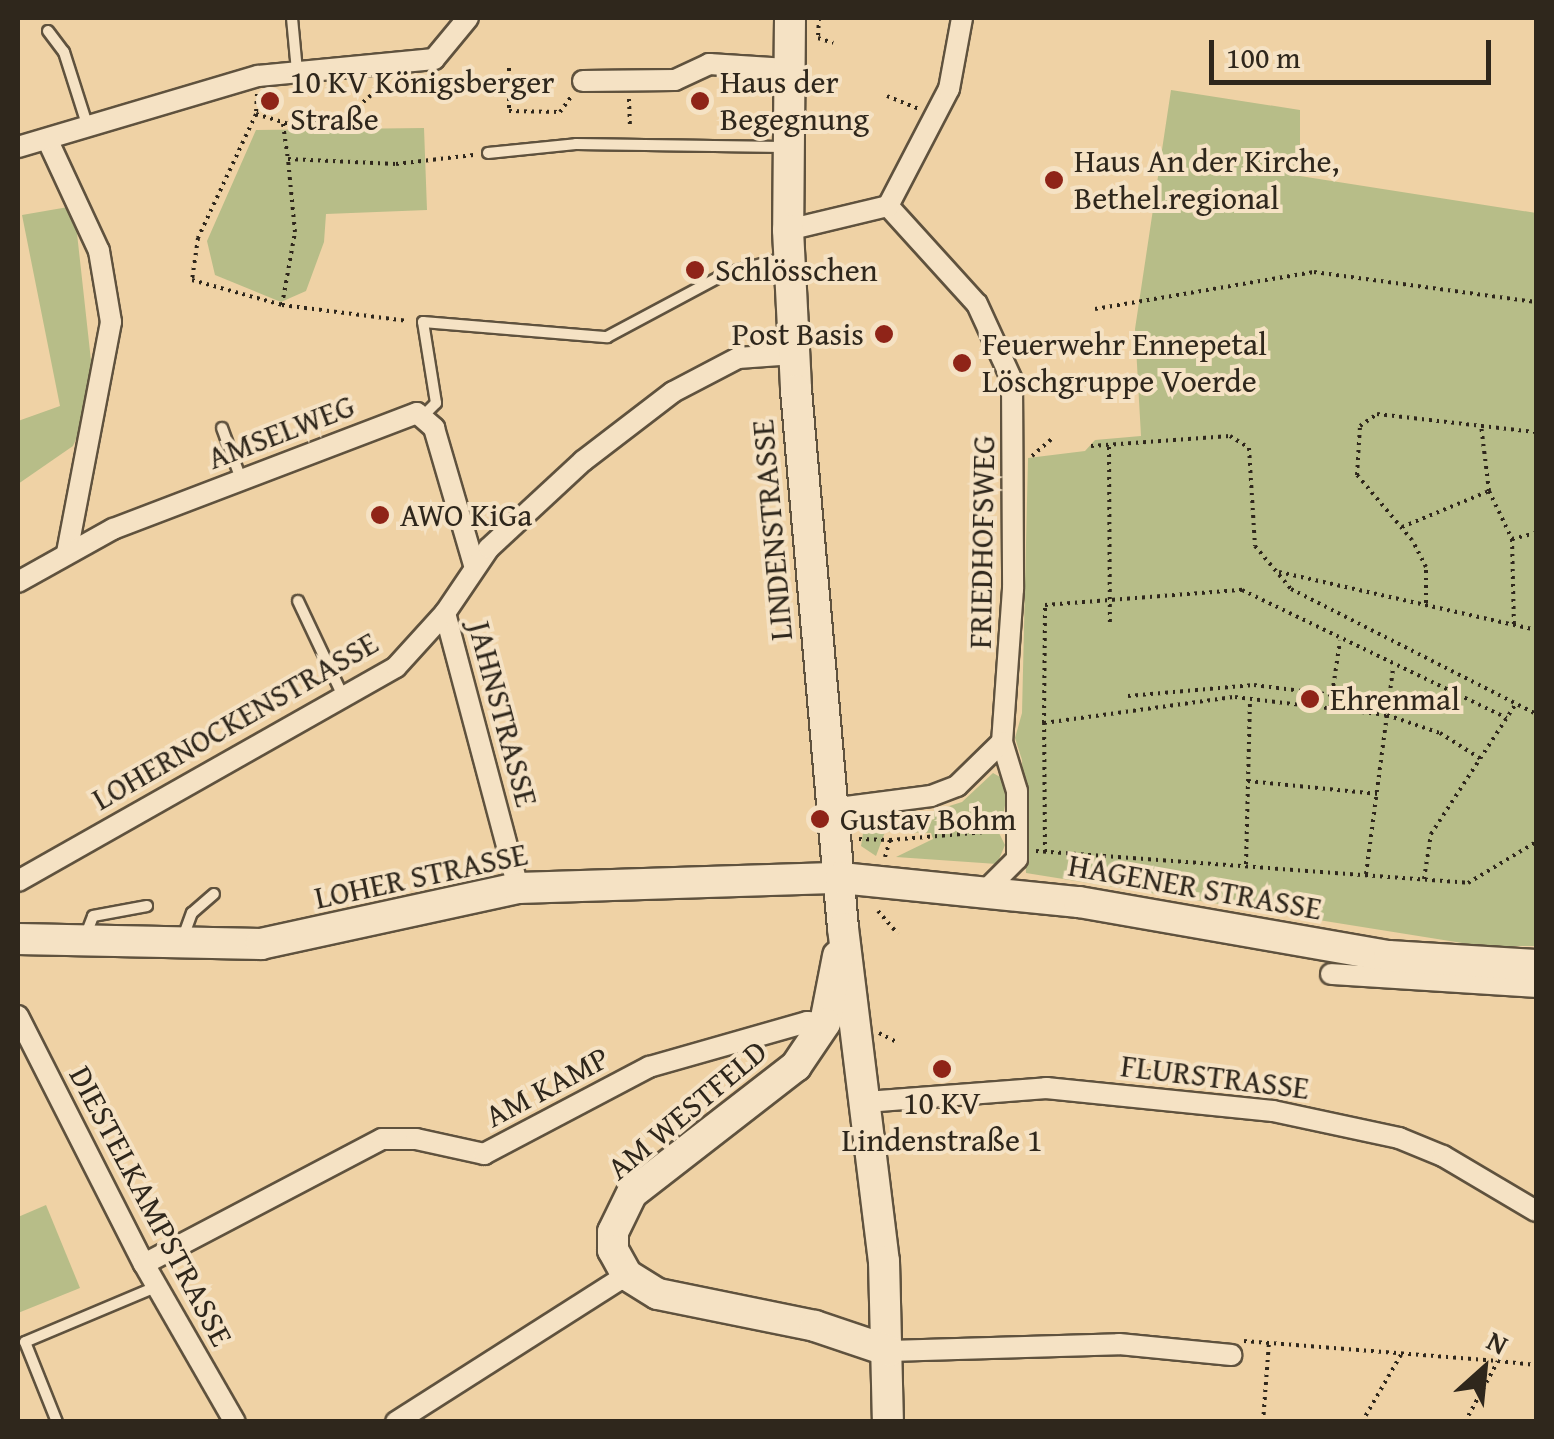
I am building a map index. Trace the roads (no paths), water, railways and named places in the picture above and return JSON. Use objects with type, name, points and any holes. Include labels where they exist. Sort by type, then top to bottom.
[{"type":"main road","name":"LINDENSTRASSE","points":[[790,18],[801,74],[789,147],[794,354],[833,824],[841,878],[842,928],[859,1035],[886,1304],[888,1422]]},
{"type":"main road","name":"LOHER STRASSE","points":[[18,939],[181,946],[302,938],[518,888],[841,878]]},
{"type":"main road","name":"HAGENER STRASSE","points":[[841,878],[987,889],[1389,956],[1536,965]]},
{"type":"main road","name":"AM WESTFELD","points":[[627,1275],[613,1250],[613,1232],[632,1193],[796,1066],[825,1023],[842,928]]},
{"type":"main road","points":[[825,1023],[859,1035]]},
{"type":"main road","points":[[627,1275],[658,1294],[815,1326],[889,1351]]},
{"type":"main road","points":[[815,1326],[866,1326],[886,1304]]},
{"type":"street","points":[[18,147],[258,76],[405,66],[434,59],[468,18]]},
{"type":"street","points":[[789,243],[888,206],[949,89],[962,18]]},
{"type":"street","points":[[583,81],[628,84],[675,80],[709,64],[801,74]]},
{"type":"street","points":[[48,140],[99,251],[111,322],[68,552]]},
{"type":"street","name":"FRIEDHOFSWEG","points":[[888,206],[938,254],[977,304],[1012,380],[1013,590],[1002,742],[1013,765],[1017,839],[1012,868],[987,889]]},
{"type":"street","name":"LOHERNOCKENSTRASSE","points":[[18,882],[396,667],[445,613],[474,565],[583,461],[673,392],[738,358],[794,354]]},
{"type":"street","points":[[424,415],[434,428],[474,565]]},
{"type":"street","name":"AMSELWEG","points":[[18,582],[68,552],[241,479],[424,415]]},
{"type":"street","name":"JAHNSTRASSE","points":[[445,613],[518,888]]},
{"type":"street","points":[[833,824],[957,786],[1002,742]]},
{"type":"street","points":[[1331,974],[1536,987]]},
{"type":"street","name":"DIESTELKAMPSTRASSE","points":[[18,1016],[144,1264],[235,1422]]},
{"type":"street","name":"AM KAMP","points":[[144,1264],[382,1139],[416,1139],[484,1154],[649,1067],[807,1022],[825,1023]]},
{"type":"street","name":"FLURSTRASSE","points":[[866,1102],[1046,1088],[1273,1111],[1399,1138],[1443,1156],[1536,1211]]},
{"type":"street","points":[[396,1422],[627,1275]]},
{"type":"street","points":[[889,1351],[1120,1344],[1231,1355]]},
{"type":"lane","points":[[292,18],[297,71]]},
{"type":"lane","points":[[48,31],[64,52],[87,124]]},
{"type":"lane","points":[[488,153],[631,145],[789,147]]},
{"type":"lane","points":[[424,415],[436,403],[423,322],[607,337],[789,243]]},
{"type":"lane","points":[[222,428],[241,479]]},
{"type":"lane","points":[[298,601],[344,697]]},
{"type":"lane","points":[[181,946],[192,913],[214,894]]},
{"type":"lane","points":[[85,942],[92,916],[147,906]]},
{"type":"lane","points":[[57,1422],[25,1342],[157,1287]]},
{"type":"place","name":"10 KV Königsberger Straße","points":[[270,101]]},
{"type":"place","name":"Haus der Begegnung","points":[[700,101]]},
{"type":"place","name":"Haus An der Kirche, Bethel.regional","points":[[1054,180]]},
{"type":"place","name":"Schlösschen","points":[[695,270]]},
{"type":"place","name":"Post Basis","points":[[884,334]]},
{"type":"place","name":"Feuerwehr Ennepetal Löschgruppe Voerde","points":[[962,363]]},
{"type":"place","name":"AWO KiGa","points":[[380,515]]},
{"type":"place","name":"Ehrenmal","points":[[1310,699]]},
{"type":"place","name":"Gustav Bohm","points":[[820,819]]},
{"type":"place","name":"10 KV Lindenstraße 1","points":[[942,1069]]}]
